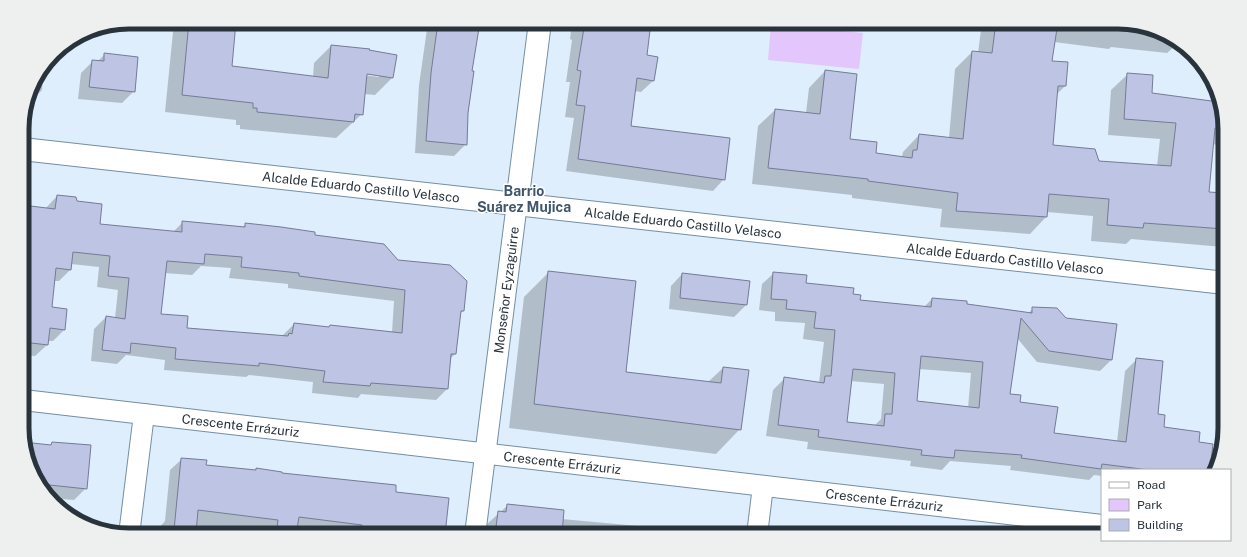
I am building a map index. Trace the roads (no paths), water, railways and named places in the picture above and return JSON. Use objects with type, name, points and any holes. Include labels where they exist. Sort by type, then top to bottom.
[{"type":"main road","name":"Monseñor Eyzaguirre","points":[[517,203],[539,29]]},
{"type":"main road","name":"Alcalde Eduardo Castillo Velasco","points":[[29,150],[1218,282]]},
{"type":"street","name":"Monseñor Eyzaguirre","points":[[476,528],[517,203]]},
{"type":"street","name":"Crescente Errázuriz","points":[[29,401],[763,486],[1031,526],[1101,525]]},
{"type":"street","points":[[129,528],[144,414]]},
{"type":"street","points":[[758,528],[763,486]]},
{"type":"district","name":"Barrio Suárez Mujica","points":[[524,200]]}]
